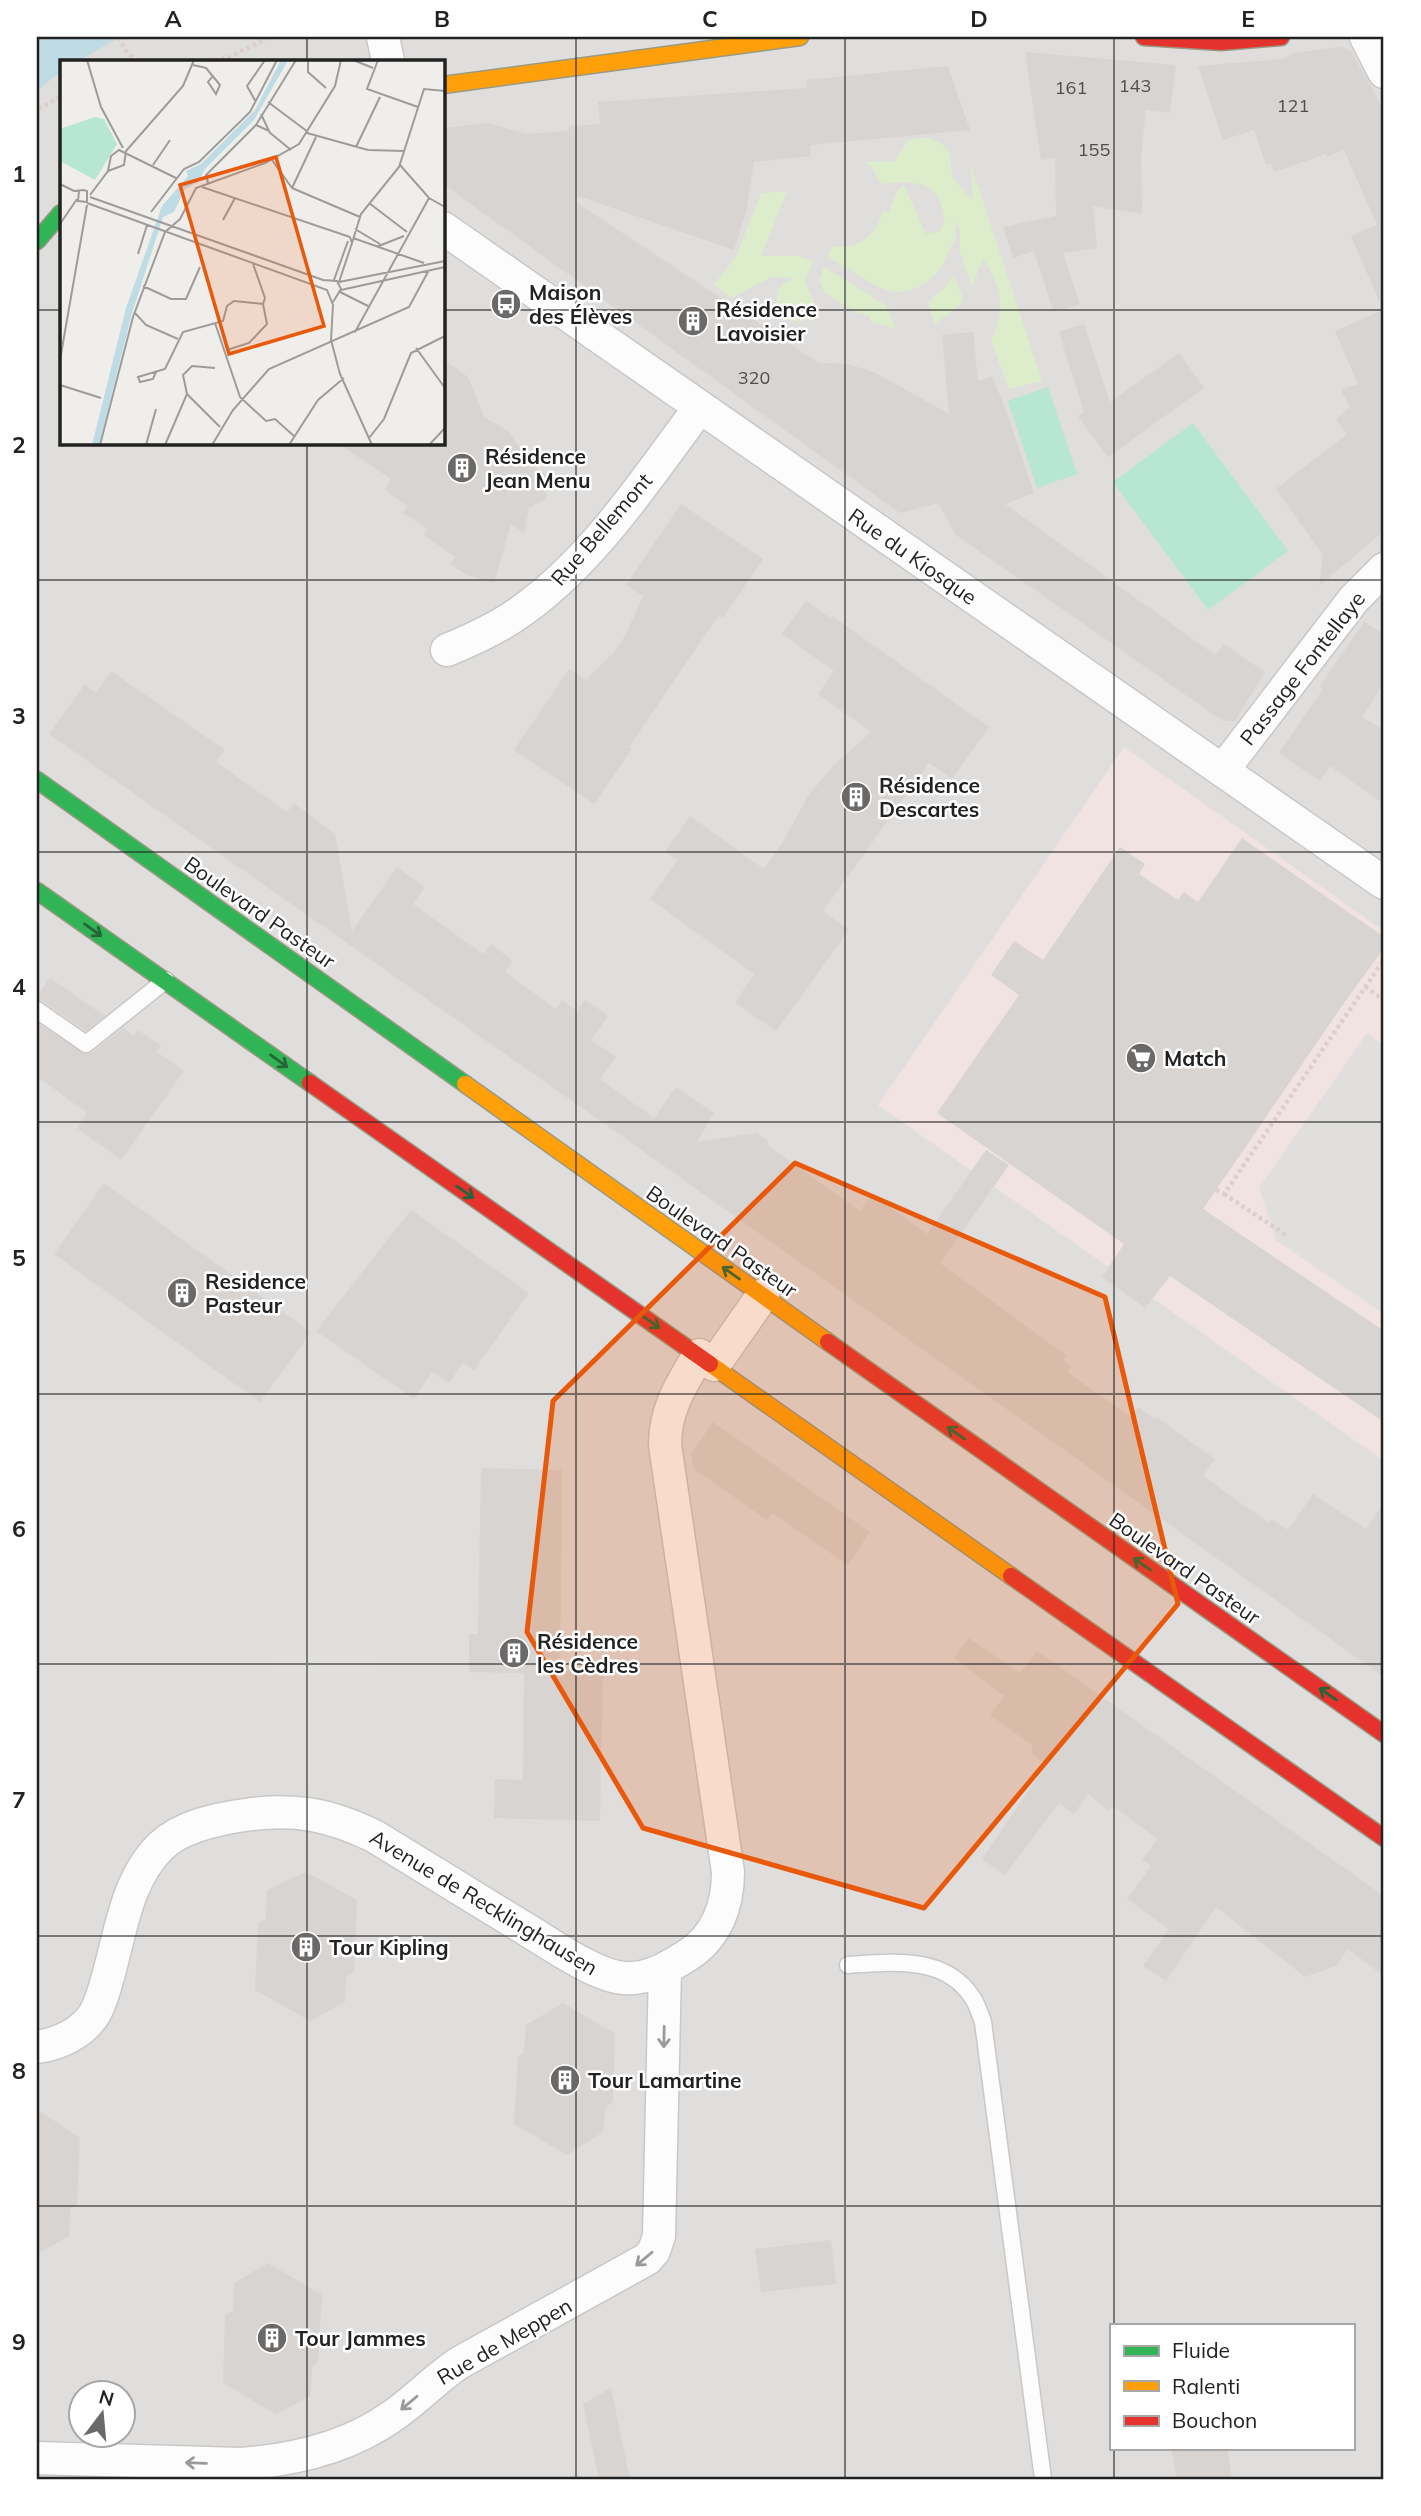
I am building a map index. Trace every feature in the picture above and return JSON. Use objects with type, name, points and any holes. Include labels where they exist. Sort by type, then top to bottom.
[{"type":"main road","points":[[444,85],[800,37]]},
{"type":"main road","points":[[1144,37],[1221,42],[1281,37]]},
{"type":"main road","points":[[37,241],[60,214]]},
{"type":"main road","name":"Boulevard Pasteur","points":[[37,780],[1384,1734]]},
{"type":"main road","points":[[37,891],[1384,1838]]},
{"type":"street","points":[[383,37],[388,60]]},
{"type":"street","points":[[1366,37],[1384,72]]},
{"type":"street","name":"Rue du Kiosque","points":[[444,229],[1384,883]]},
{"type":"street","name":"Rue Bellemont","points":[[447,650],[503,623],[547,592],[633,496],[700,407]]},
{"type":"street","name":"Passage Fontellaye","points":[[1223,770],[1353,599],[1384,569]]},
{"type":"street","name":"Avenue de Recklinghausen","points":[[37,2047],[66,2039],[94,2015],[103,1997],[130,1895],[146,1863],[162,1845],[178,1835],[231,1817],[308,1812],[352,1825],[568,1955],[621,1978],[637,1978],[665,1969],[695,1950],[719,1921],[728,1889],[728,1872],[665,1445],[665,1427],[675,1394],[763,1295]]},
{"type":"street","name":"Rue de Meppen","points":[[37,2458],[242,2464],[324,2450],[368,2432],[392,2417],[438,2377],[459,2363],[647,2259],[659,2236],[665,1969]]},
{"type":"lane","points":[[37,1010],[86,1044],[166,980]]},
{"type":"lane","points":[[848,1965],[894,1962],[931,1966],[954,1977],[972,1997],[983,2022],[1043,2479]]},
{"type":"path","points":[[119,37],[126,51],[135,60]]},
{"type":"path","points":[[214,60],[228,58],[269,37]]},
{"type":"path","points":[[37,116],[40,108],[60,97]]},
{"type":"path","points":[[1224,1194],[1381,964],[1384,966]]},
{"type":"path","points":[[1366,987],[1384,1000]]},
{"type":"path","points":[[1216,1190],[1286,1235]]},
{"type":"highlighted area","points":[[795,1163],[1105,1297],[1178,1604],[924,1908],[643,1828],[527,1632],[553,1401]]},
{"type":"shaded area","points":[[37,37],[1384,37],[1384,2479],[37,2479]]},
{"type":"shaded area","points":[[1124,747],[1384,931],[1384,1461],[878,1105]]},
{"type":"shaded area","points":[[1367,1033],[1384,1046],[1384,1314],[1276,1240],[1259,1188]]},
{"type":"shaded area","points":[[430,1436],[469,1455],[464,1550],[368,1677],[401,1700],[319,1779],[217,1791],[190,1778]]},
{"type":"green space","points":[[915,138],[929,138],[941,143],[950,153],[952,177],[973,201],[971,165],[1042,381],[1009,389],[991,341],[999,320],[998,289],[983,259],[972,287],[960,252],[960,231],[956,220],[956,237],[943,264],[936,274],[921,286],[908,291],[893,292],[878,287],[828,257],[832,247],[859,243],[871,234],[884,210],[889,212],[897,191],[904,185],[926,234],[940,231],[945,222],[941,204],[931,189],[902,182],[881,184],[873,169],[864,162],[895,161],[906,143]]},
{"type":"green space","points":[[787,191],[761,256],[797,256],[813,261],[805,281],[817,309],[814,315],[804,321],[787,319],[776,314],[777,291],[784,283],[794,278],[772,277],[731,298],[714,284],[736,257],[761,193]]},
{"type":"green space","points":[[824,267],[886,305],[896,329],[871,322],[869,316],[860,315],[824,292],[819,280]]},
{"type":"green space","points":[[954,275],[963,299],[957,308],[935,324],[928,302]]},
{"type":"green space","points":[[1048,387],[1077,474],[1037,488],[1008,401]]},
{"type":"green space","points":[[1193,423],[1288,551],[1208,610],[1113,482]]},
{"type":"water","points":[[37,37],[120,37],[80,60],[60,60],[60,72],[37,91]]},
{"type":"building","points":[[1339,47],[1351,51],[1384,110],[1384,531],[1319,586],[1323,555],[1276,489],[1347,434],[1336,419],[1350,407],[1341,390],[1358,384],[1335,331],[1383,310],[1351,236],[1377,225],[1344,150],[1274,172],[1271,163],[1266,165],[1254,130],[1223,140],[1198,66],[1283,59],[1295,53]]},
{"type":"building","points":[[1025,52],[1176,65],[1170,113],[1146,110],[1141,156],[1142,214],[1093,206],[1097,248],[1063,253],[1080,305],[1053,311],[1034,251],[1013,258],[1003,227],[1056,216],[1055,158],[1041,160]]},
{"type":"building","name":"Résidence Lavoisier","points":[[948,66],[970,130],[810,145],[811,156],[754,162],[746,212],[734,250],[578,196],[576,202],[819,363],[848,364],[876,373],[949,414],[942,335],[973,332],[978,381],[992,376],[1034,493],[1005,504],[1215,655],[1224,644],[1265,672],[1235,721],[1223,721],[956,535],[938,503],[900,513],[444,185],[444,128],[487,123],[527,134],[567,131],[570,126],[600,124],[598,102],[806,88],[807,80]]},
{"type":"building","points":[[1084,324],[1110,402],[1179,353],[1204,388],[1108,457],[1078,416],[1084,412],[1059,332]]},
{"type":"building","name":"Résidence Jean Menu","points":[[444,360],[468,377],[484,417],[508,431],[529,462],[550,478],[544,489],[547,498],[529,508],[524,533],[511,524],[494,583],[467,575],[450,564],[455,557],[424,535],[428,529],[403,513],[408,506],[385,490],[391,479],[339,444],[444,444]]},
{"type":"building","points":[[681,504],[763,559],[723,618],[719,615],[629,747],[632,749],[594,804],[514,750],[569,669],[586,680],[614,652],[625,636],[643,596],[626,585]]},
{"type":"building","name":"Résidence Descartes","points":[[806,601],[830,618],[832,616],[989,727],[952,779],[929,763],[823,911],[849,930],[776,1031],[735,1003],[754,974],[650,899],[678,860],[665,852],[690,816],[764,869],[784,840],[808,796],[833,766],[871,732],[818,694],[834,671],[782,634]]},
{"type":"building","points":[[1364,622],[1384,634],[1384,683],[1362,717],[1384,730],[1384,804],[1330,766],[1320,781],[1279,753]]},
{"type":"building","points":[[111,671],[225,750],[216,762],[287,812],[294,803],[335,834],[352,931],[397,867],[425,887],[413,904],[483,954],[491,944],[513,961],[505,972],[556,1009],[562,1000],[577,1011],[585,999],[608,1016],[591,1040],[616,1057],[600,1079],[654,1118],[676,1087],[714,1113],[697,1142],[757,1133],[768,1141],[769,1146],[860,1211],[872,1194],[927,1234],[986,1150],[1009,1165],[940,1263],[1067,1356],[1063,1360],[1071,1366],[1067,1372],[1131,1417],[1138,1407],[1215,1459],[1203,1476],[1269,1523],[1272,1519],[1288,1530],[1313,1494],[1366,1529],[1384,1503],[1384,1677],[602,1122],[49,734],[85,684],[96,693]]},
{"type":"building","name":"Match","points":[[1242,838],[1384,937],[1384,948],[1203,1209],[1384,1331],[1384,1422],[1170,1276],[1145,1308],[1102,1277],[1124,1244],[937,1113],[1019,995],[991,975],[1014,941],[1043,960],[1120,847],[1145,864],[1139,874],[1178,900],[1184,892],[1198,902]]},
{"type":"building","points":[[50,978],[105,1016],[86,1031],[43,1001],[37,1000]]},
{"type":"building","points":[[37,1023],[86,1054],[93,1052],[123,1028],[134,1036],[138,1030],[161,1046],[157,1052],[184,1071],[121,1160],[77,1128],[87,1113],[37,1076]]},
{"type":"building","name":"Residence Pasteur","points":[[104,1183],[311,1332],[260,1402],[54,1254]]},
{"type":"building","points":[[411,1210],[529,1293],[474,1370],[463,1363],[449,1383],[432,1372],[414,1399],[316,1331]]},
{"type":"building","points":[[713,1422],[870,1532],[848,1565],[772,1513],[767,1520],[693,1468],[691,1454]]},
{"type":"building","name":"Résidence les Cèdres","points":[[481,1468],[562,1470],[560,1671],[603,1672],[600,1821],[494,1818],[495,1779],[523,1780],[524,1673],[469,1672],[469,1634],[478,1634]]},
{"type":"building","points":[[969,1638],[1020,1673],[1037,1651],[1384,1896],[1384,1976],[1348,1949],[1336,1966],[1305,1977],[1216,1907],[1166,1981],[1143,1966],[1169,1929],[1127,1899],[1151,1866],[1142,1860],[1158,1839],[1112,1806],[1109,1811],[1088,1794],[1074,1814],[1059,1803],[1005,1875],[982,1859],[1046,1765],[1031,1753],[1033,1746],[990,1715],[1004,1696],[954,1658]]},
{"type":"building","name":"Tour Kipling","points":[[306,1872],[357,1900],[354,1972],[346,1976],[345,2002],[310,2021],[255,1990],[258,1923],[266,1919],[267,1890]]},
{"type":"building","name":"Tour Lamartine","points":[[563,2003],[615,2034],[613,2102],[605,2108],[603,2132],[567,2155],[514,2124],[518,2057],[524,2052],[526,2025]]},
{"type":"building","points":[[37,2109],[80,2138],[77,2204],[70,2209],[69,2236],[37,2254]]},
{"type":"building","points":[[831,2240],[836,2284],[761,2292],[755,2249]]},
{"type":"building","name":"Tour Jammes","points":[[268,2263],[322,2295],[318,2361],[312,2368],[310,2396],[276,2414],[223,2383],[225,2315],[233,2311],[234,2283]]},
{"type":"building","points":[[611,2388],[630,2479],[599,2479],[583,2404]]},
{"type":"building","points":[[1171,2450],[1227,2450],[1232,2479],[1177,2479]]},
{"type":"traffic: fast","points":[[37,241],[60,214]]},
{"type":"traffic: fast","points":[[37,780],[465,1084]]},
{"type":"traffic: fast","points":[[37,891],[310,1083]]},
{"type":"traffic: slow","points":[[444,85],[800,37]]},
{"type":"traffic: slow","points":[[465,1084],[828,1342]]},
{"type":"traffic: slow","points":[[710,1364],[1011,1576]]},
{"type":"traffic: jam","points":[[1144,37],[1221,42],[1281,37]]},
{"type":"traffic: jam","points":[[310,1083],[710,1364]]},
{"type":"traffic: jam","points":[[828,1342],[1384,1734]]},
{"type":"traffic: jam","points":[[1011,1576],[1384,1838]]},
{"type":"place","name":"Maison des Élèves","points":[[506,304]]},
{"type":"place","name":"Résidence Lavoisier","points":[[693,321]]},
{"type":"place","name":"Résidence Jean Menu","points":[[462,468]]},
{"type":"place","name":"Résidence Descartes","points":[[856,797]]},
{"type":"place","name":"Match","points":[[1141,1058]]},
{"type":"place","name":"Residence Pasteur","points":[[182,1293]]},
{"type":"place","name":"Résidence les Cèdres","points":[[514,1653]]},
{"type":"place","name":"Tour Kipling","points":[[306,1947]]},
{"type":"place","name":"Tour Lamartine","points":[[565,2080]]},
{"type":"place","name":"Tour Jammes","points":[[272,2338]]}]
